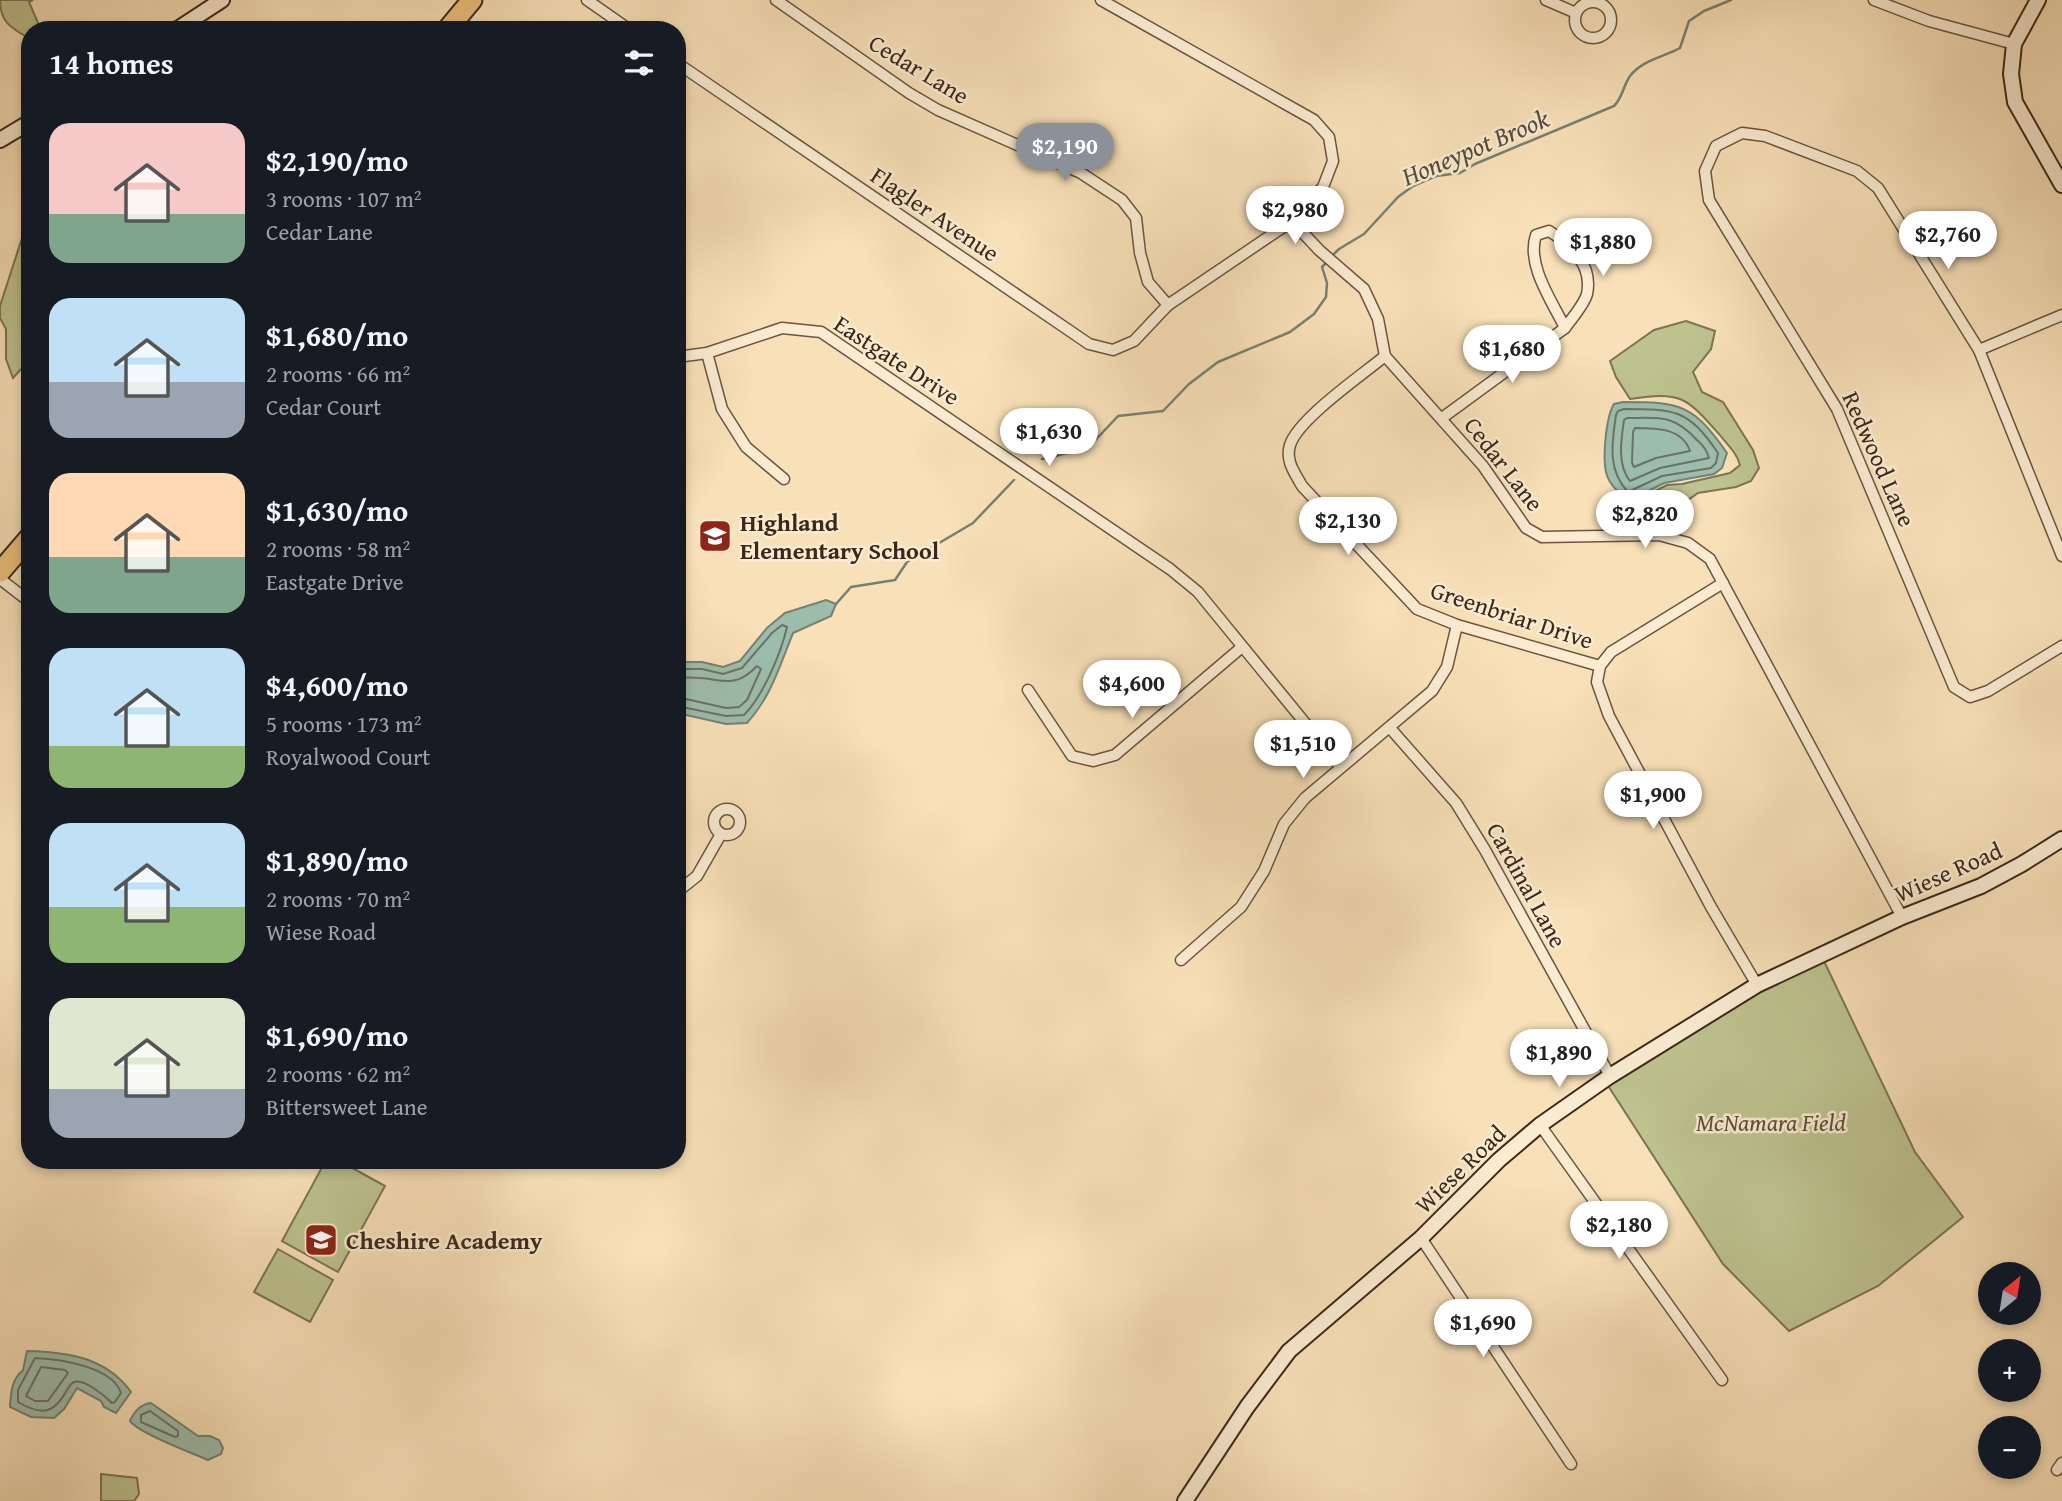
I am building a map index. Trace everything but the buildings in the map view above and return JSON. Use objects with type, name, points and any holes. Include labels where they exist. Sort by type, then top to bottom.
[{"type":"highway","points":[[454,21],[472,0]]},
{"type":"highway","points":[[0,572],[21,548]]},
{"type":"street","points":[[190,21],[222,0]]},
{"type":"street","points":[[587,0],[617,21]]},
{"type":"street","name":"Cedar Lane","points":[[776,0],[938,110],[1081,173],[1122,200],[1136,218],[1140,253],[1148,282],[1168,305]]},
{"type":"street","points":[[1101,0],[1314,120],[1329,137],[1333,161],[1323,187],[1292,220],[1168,305]]},
{"type":"street","points":[[1546,0],[1576,13]]},
{"type":"street","points":[[1874,0],[1929,21],[2014,44]]},
{"type":"street","points":[[2038,0],[2014,44],[2011,74],[2015,102],[2062,185]]},
{"type":"street","name":"Flagler Avenue","points":[[686,69],[1089,344],[1113,350],[1134,341],[1168,305]]},
{"type":"street","points":[[0,140],[21,127]]},
{"type":"street","name":"Redwood Lane","points":[[1979,350],[1878,188],[1857,171],[1765,136],[1742,133],[1716,146],[1705,171],[1709,200],[1837,409],[1954,687],[1970,697],[1988,691],[2062,646]]},
{"type":"street","points":[[1292,220],[1319,250],[1364,289],[1378,319],[1385,356]]},
{"type":"street","points":[[1442,418],[1565,328],[1587,297],[1588,271],[1567,242],[1549,231],[1536,235],[1532,248],[1537,268],[1565,328]]},
{"type":"street","points":[[2062,315],[1979,350],[2062,556]]},
{"type":"street","name":"Eastgate Drive","points":[[686,356],[707,353],[782,328],[821,332],[1170,569],[1198,592],[1341,767]]},
{"type":"street","points":[[707,353],[722,408],[734,428],[746,447],[784,479]]},
{"type":"street","name":"Cedar Lane","points":[[1385,356],[1483,466],[1525,528],[1542,537],[1659,535],[1688,543],[1710,559],[1902,917]]},
{"type":"street","name":"Greenbriar Drive","points":[[1385,356],[1298,427],[1289,447],[1289,464],[1302,486],[1417,609],[1457,625],[1601,666]]},
{"type":"street","points":[[0,579],[21,595]]},
{"type":"street","points":[[1723,583],[1611,652],[1601,666],[1597,682],[1609,716],[1757,985]]},
{"type":"street","points":[[1181,960],[1241,907],[1264,871],[1284,824],[1305,798],[1432,691],[1447,667],[1457,625]]},
{"type":"street","points":[[1028,690],[1072,755],[1093,761],[1115,755],[1242,647]]},
{"type":"street","name":"Cardinal Lane","points":[[1390,728],[1456,803],[1485,850],[1609,1076]]},
{"type":"street","points":[[686,885],[697,876],[721,834]]},
{"type":"street","name":"Wiese Road","points":[[1185,1501],[1247,1407],[1289,1351],[1421,1238],[1499,1160],[1540,1125],[1609,1076],[1757,985],[1902,917],[1980,886],[2062,839]]},
{"type":"street","points":[[1540,1125],[1722,1380]]},
{"type":"street","points":[[1421,1238],[1571,1464]]},
{"type":"green space","points":[[0,0],[33,0],[29,2],[37,21],[21,21],[21,33],[5,20]]},
{"type":"green space","points":[[21,241],[21,369],[13,378],[6,359],[6,329],[0,318],[0,306]]},
{"type":"green space","points":[[1686,321],[1715,331],[1711,349],[1693,372],[1702,392],[1723,402],[1753,450],[1759,468],[1751,481],[1736,487],[1698,493],[1670,513],[1665,530],[1621,531],[1629,504],[1667,485],[1730,473],[1740,465],[1728,445],[1690,405],[1672,397],[1630,399],[1616,377],[1610,361],[1654,330]]},
{"type":"green space","name":"McNamara Field","points":[[1823,959],[1915,1152],[1963,1217],[1878,1286],[1789,1331],[1723,1264],[1607,1084],[1763,987]]},
{"type":"green space","points":[[321,1169],[354,1169],[385,1186],[338,1272],[282,1241]]},
{"type":"green space","points":[[278,1249],[333,1280],[310,1322],[254,1292]]},
{"type":"green space","points":[[101,1474],[137,1478],[139,1494],[134,1501],[101,1501]]},
{"type":"water","points":[[1623,402],[1672,405],[1694,415],[1727,453],[1722,468],[1714,474],[1664,483],[1626,500],[1609,481],[1605,462],[1605,440],[1611,410],[1614,404]]},
{"type":"water","points":[[826,600],[836,604],[831,616],[793,633],[769,692],[747,723],[726,724],[686,715],[686,662],[702,662],[723,667],[740,661],[767,628],[785,613]]},
{"type":"water","points":[[27,1351],[71,1355],[98,1364],[121,1380],[131,1392],[116,1413],[77,1388],[64,1409],[54,1418],[31,1417],[10,1407],[12,1387],[23,1370]]},
{"type":"water","points":[[151,1403],[198,1436],[210,1436],[219,1440],[223,1448],[221,1454],[208,1460],[135,1426],[130,1421],[134,1415],[141,1407]]},
{"type":"waterway","name":"Honeypot Brook","points":[[1332,256],[1364,234],[1398,197],[1413,186],[1436,176],[1460,173],[1475,164],[1614,106],[1635,71],[1647,62],[1680,48],[1689,21],[1704,11],[1731,0]]},
{"type":"waterway","name":"Honeypot Brook","points":[[1042,459],[1088,448],[1118,416],[1163,411],[1189,384],[1218,362],[1290,332],[1314,314],[1326,297],[1327,283],[1322,267],[1328,261]]},
{"type":"waterway","name":"Honeypot Brook","points":[[836,604],[851,587],[895,580],[907,562],[973,523],[1014,480]]},
{"type":"place","name":"Highland Elementary School","points":[[715,536]]},
{"type":"place","name":"Cheshire Academy","points":[[321,1240]]}]
